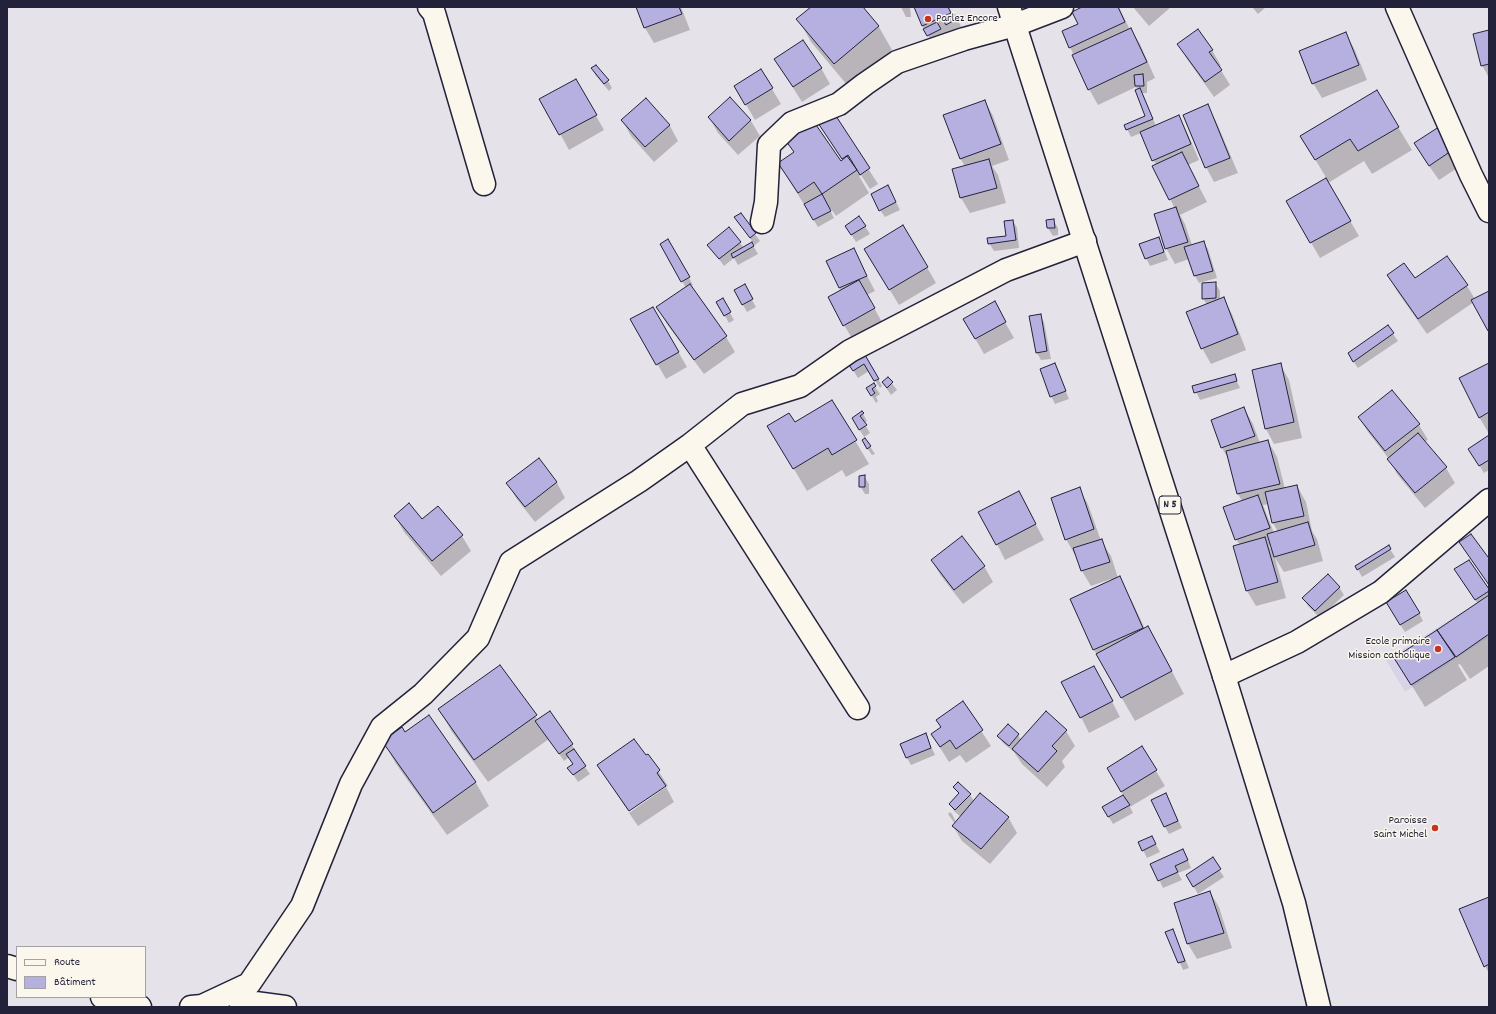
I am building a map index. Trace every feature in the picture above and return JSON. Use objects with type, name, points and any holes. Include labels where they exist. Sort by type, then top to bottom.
[{"type":"main road","points":[[429,7],[434,13],[484,184]]},
{"type":"main road","points":[[762,222],[766,202],[769,145],[792,123],[839,104],[897,62],[964,39],[1012,16],[1062,7]]},
{"type":"main road","points":[[1397,7],[1471,175],[1489,211]]},
{"type":"main road","name":"N 5","points":[[1012,16],[1224,676],[1294,903],[1319,1007]]},
{"type":"main road","points":[[242,997],[302,906],[351,784],[382,727],[423,694],[478,638],[511,562],[639,481],[690,445],[742,404],[800,386],[850,351],[1006,270],[1085,241]]},
{"type":"main road","points":[[690,445],[858,708]]},
{"type":"main road","points":[[1224,676],[1297,642],[1381,592],[1489,500]]},
{"type":"main road","points":[[192,1007],[242,997],[285,1007]]},
{"type":"main road","points":[[106,998],[140,1007]]},
{"type":"shaded area","name":"Ecole primaire Mission catholique","points":[[1489,595],[1489,637],[1405,692],[1386,660]]},
{"type":"building","points":[[636,7],[679,7],[682,14],[644,28]]},
{"type":"building","points":[[811,7],[863,7],[879,26],[834,64],[796,19]]},
{"type":"building","name":"Parlez Encore","points":[[914,7],[948,7],[951,13],[922,26]]},
{"type":"building","points":[[1082,7],[1118,7],[1125,22],[1069,48],[1062,31],[1078,24],[1072,12]]},
{"type":"building","points":[[955,15],[958,18],[946,25],[944,22]]},
{"type":"building","points":[[937,22],[941,29],[927,36],[923,29]]},
{"type":"building","points":[[1131,28],[1147,62],[1088,90],[1072,55]]},
{"type":"building","points":[[1198,29],[1213,50],[1209,52],[1222,70],[1205,82],[1177,44]]},
{"type":"building","points":[[1489,30],[1489,64],[1481,66],[1473,34]]},
{"type":"building","points":[[1346,32],[1359,65],[1312,84],[1299,51]]},
{"type":"building","points":[[803,40],[822,68],[793,87],[774,59]]},
{"type":"building","points":[[596,65],[609,80],[604,84],[591,68]]},
{"type":"building","points":[[761,69],[773,88],[745,105],[734,86]]},
{"type":"building","points":[[1143,74],[1144,86],[1135,86],[1134,75]]},
{"type":"building","points":[[576,79],[597,115],[559,135],[539,99]]},
{"type":"building","points":[[1140,88],[1153,119],[1126,130],[1124,125],[1145,116],[1135,90]]},
{"type":"building","points":[[1377,90],[1399,127],[1358,151],[1350,139],[1315,160],[1300,136]]},
{"type":"building","points":[[730,97],[751,120],[729,141],[708,117]]},
{"type":"building","points":[[646,98],[670,125],[645,147],[621,120]]},
{"type":"building","points":[[985,100],[1001,144],[960,159],[943,115]]},
{"type":"building","points":[[1208,104],[1230,158],[1205,168],[1183,115]]},
{"type":"building","points":[[834,113],[870,168],[860,175],[848,155],[842,159],[818,123]]},
{"type":"building","points":[[1179,115],[1191,144],[1152,161],[1140,132]]},
{"type":"building","points":[[814,122],[841,161],[847,156],[857,170],[822,194],[814,182],[798,193],[778,163],[794,152],[786,141]]},
{"type":"building","points":[[1445,123],[1460,145],[1429,166],[1414,143]]},
{"type":"building","points":[[1182,152],[1199,186],[1169,200],[1152,166]]},
{"type":"building","points":[[989,159],[997,188],[960,198],[952,169]]},
{"type":"building","points":[[1326,178],[1351,221],[1310,243],[1286,201]]},
{"type":"building","points":[[888,185],[896,202],[879,211],[871,194]]},
{"type":"building","points":[[822,194],[831,211],[813,220],[804,204]]},
{"type":"building","points":[[1176,207],[1188,242],[1165,249],[1154,214]]},
{"type":"building","points":[[741,213],[756,233],[750,238],[734,217]]},
{"type":"building","points":[[859,216],[866,226],[851,235],[845,226]]},
{"type":"building","points":[[1054,219],[1055,228],[1047,228],[1046,220]]},
{"type":"building","points":[[1013,220],[1016,240],[988,244],[987,238],[1006,236],[1004,221]]},
{"type":"building","points":[[903,225],[928,267],[889,290],[864,249]]},
{"type":"building","points":[[729,227],[741,242],[719,259],[707,245]]},
{"type":"building","points":[[1159,237],[1164,252],[1145,259],[1139,244]]},
{"type":"building","points":[[668,239],[690,277],[681,282],[660,244]]},
{"type":"building","points":[[1204,241],[1213,271],[1194,276],[1184,247]]},
{"type":"building","points":[[752,242],[754,246],[733,258],[731,254]]},
{"type":"building","points":[[854,248],[867,276],[839,288],[826,261]]},
{"type":"building","points":[[1447,256],[1468,285],[1418,319],[1387,275],[1404,263],[1415,278]]},
{"type":"building","points":[[859,280],[875,308],[843,326],[828,297]]},
{"type":"building","points":[[1216,282],[1216,298],[1202,299],[1202,283]]},
{"type":"building","points":[[690,284],[727,336],[694,360],[656,307]]},
{"type":"building","points":[[745,284],[753,299],[742,305],[734,290]]},
{"type":"building","points":[[1489,291],[1489,330],[1488,331],[1471,300]]},
{"type":"building","points":[[1224,297],[1238,334],[1201,349],[1186,312]]},
{"type":"building","points":[[723,298],[731,312],[724,316],[716,302]]},
{"type":"building","points":[[995,301],[1006,322],[975,339],[963,319]]},
{"type":"building","points":[[653,307],[679,352],[656,365],[630,319]]},
{"type":"building","points":[[1041,314],[1047,351],[1036,353],[1029,316]]},
{"type":"building","points":[[1388,325],[1394,333],[1353,362],[1348,353]]},
{"type":"building","points":[[865,355],[879,379],[874,381],[864,364],[853,371],[849,365]]},
{"type":"building","points":[[1055,363],[1066,391],[1050,397],[1040,369]]},
{"type":"building","points":[[1281,363],[1294,422],[1265,429],[1252,370]]},
{"type":"building","points":[[1489,363],[1489,412],[1479,418],[1459,378]]},
{"type":"building","points":[[1235,374],[1237,381],[1194,393],[1192,386]]},
{"type":"building","points":[[888,377],[893,382],[887,388],[882,382]]},
{"type":"building","points":[[874,383],[876,386],[872,389],[875,393],[871,396],[866,388]]},
{"type":"building","points":[[1392,390],[1420,424],[1385,451],[1358,417]]},
{"type":"building","points":[[832,400],[857,440],[832,455],[828,448],[793,469],[767,426],[789,413],[795,422]]},
{"type":"building","points":[[1244,407],[1255,436],[1221,448],[1211,420]]},
{"type":"building","points":[[862,411],[864,413],[860,416],[867,425],[859,430],[852,418]]},
{"type":"building","points":[[1418,433],[1447,467],[1415,493],[1387,459]]},
{"type":"building","points":[[1489,435],[1489,460],[1479,466],[1468,449]]},
{"type":"building","points":[[865,438],[871,446],[867,449],[862,440]]},
{"type":"building","points":[[1268,440],[1280,484],[1237,494],[1226,451]]},
{"type":"building","points":[[539,458],[557,482],[525,507],[506,483]]},
{"type":"building","points":[[865,475],[865,487],[859,487],[859,476]]},
{"type":"building","points":[[1297,485],[1304,516],[1272,523],[1265,492]]},
{"type":"building","points":[[1080,487],[1094,529],[1065,540],[1051,498]]},
{"type":"building","points":[[1019,491],[1036,524],[996,545],[978,512]]},
{"type":"building","points":[[1258,495],[1270,528],[1235,540],[1223,507]]},
{"type":"building","points":[[409,503],[422,519],[438,506],[463,535],[432,561],[394,516]]},
{"type":"building","points":[[1308,522],[1315,545],[1274,557],[1267,534]]},
{"type":"building","points":[[1471,534],[1488,557],[1489,556],[1489,585],[1459,542]]},
{"type":"building","points":[[962,536],[985,566],[954,590],[931,560]]},
{"type":"building","points":[[1265,537],[1278,582],[1246,591],[1233,546]]},
{"type":"building","points":[[1102,539],[1110,562],[1081,571],[1073,548]]},
{"type":"building","points":[[1389,545],[1391,549],[1357,570],[1355,566]]},
{"type":"building","points":[[1469,560],[1489,589],[1489,591],[1475,600],[1454,569]]},
{"type":"building","points":[[1328,574],[1340,587],[1315,611],[1302,598]]},
{"type":"building","points":[[1120,576],[1143,628],[1093,650],[1070,599]]},
{"type":"building","points":[[1406,590],[1420,613],[1400,625],[1386,602]]},
{"type":"building","points":[[1489,595],[1489,634],[1456,657],[1437,630]]},
{"type":"building","points":[[1148,626],[1172,671],[1121,698],[1096,654]]},
{"type":"building","points":[[1437,630],[1455,657],[1411,685],[1394,658]]},
{"type":"building","points":[[500,665],[537,715],[474,760],[438,709]]},
{"type":"building","points":[[1094,666],[1113,701],[1080,718],[1061,682]]},
{"type":"building","points":[[963,701],[983,730],[956,749],[950,740],[940,747],[931,734],[941,727],[936,720]]},
{"type":"building","points":[[550,711],[573,744],[559,754],[535,721]]},
{"type":"building","points":[[1046,711],[1067,730],[1052,746],[1057,751],[1038,772],[1012,749]]},
{"type":"building","points":[[429,715],[476,782],[433,813],[382,741],[402,727],[405,732]]},
{"type":"building","points":[[1008,724],[1019,734],[1009,746],[997,736]]},
{"type":"building","points":[[926,733],[931,748],[906,758],[900,744]]},
{"type":"building","points":[[634,739],[660,770],[657,773],[666,786],[629,811],[597,765]]},
{"type":"building","points":[[1142,746],[1157,770],[1121,792],[1107,768]]},
{"type":"building","points":[[574,749],[586,766],[573,775],[567,768],[573,764],[566,754]]},
{"type":"building","points":[[958,782],[971,794],[955,810],[949,804],[959,793],[953,787]]},
{"type":"building","points":[[980,793],[1009,817],[981,849],[952,826]]},
{"type":"building","points":[[1166,793],[1178,821],[1164,827],[1151,800]]},
{"type":"building","points":[[1123,795],[1130,805],[1108,817],[1102,807]]},
{"type":"building","points":[[1152,836],[1156,844],[1142,851],[1138,842]]},
{"type":"building","points":[[1183,849],[1188,860],[1175,866],[1178,872],[1158,881],[1150,864]]},
{"type":"building","points":[[1213,857],[1221,869],[1193,887],[1186,875]]},
{"type":"building","points":[[1210,891],[1224,933],[1187,944],[1174,903]]},
{"type":"building","points":[[1489,897],[1489,964],[1484,967],[1459,909]]},
{"type":"building","points":[[1173,929],[1185,961],[1178,963],[1165,932]]},
{"type":"place","name":"Parlez Encore","points":[[928,19]]},
{"type":"place","name":"Ecole primaire Mission catholique","points":[[1438,649]]},
{"type":"place","name":"Paroisse Saint Michel","points":[[1435,828]]}]
